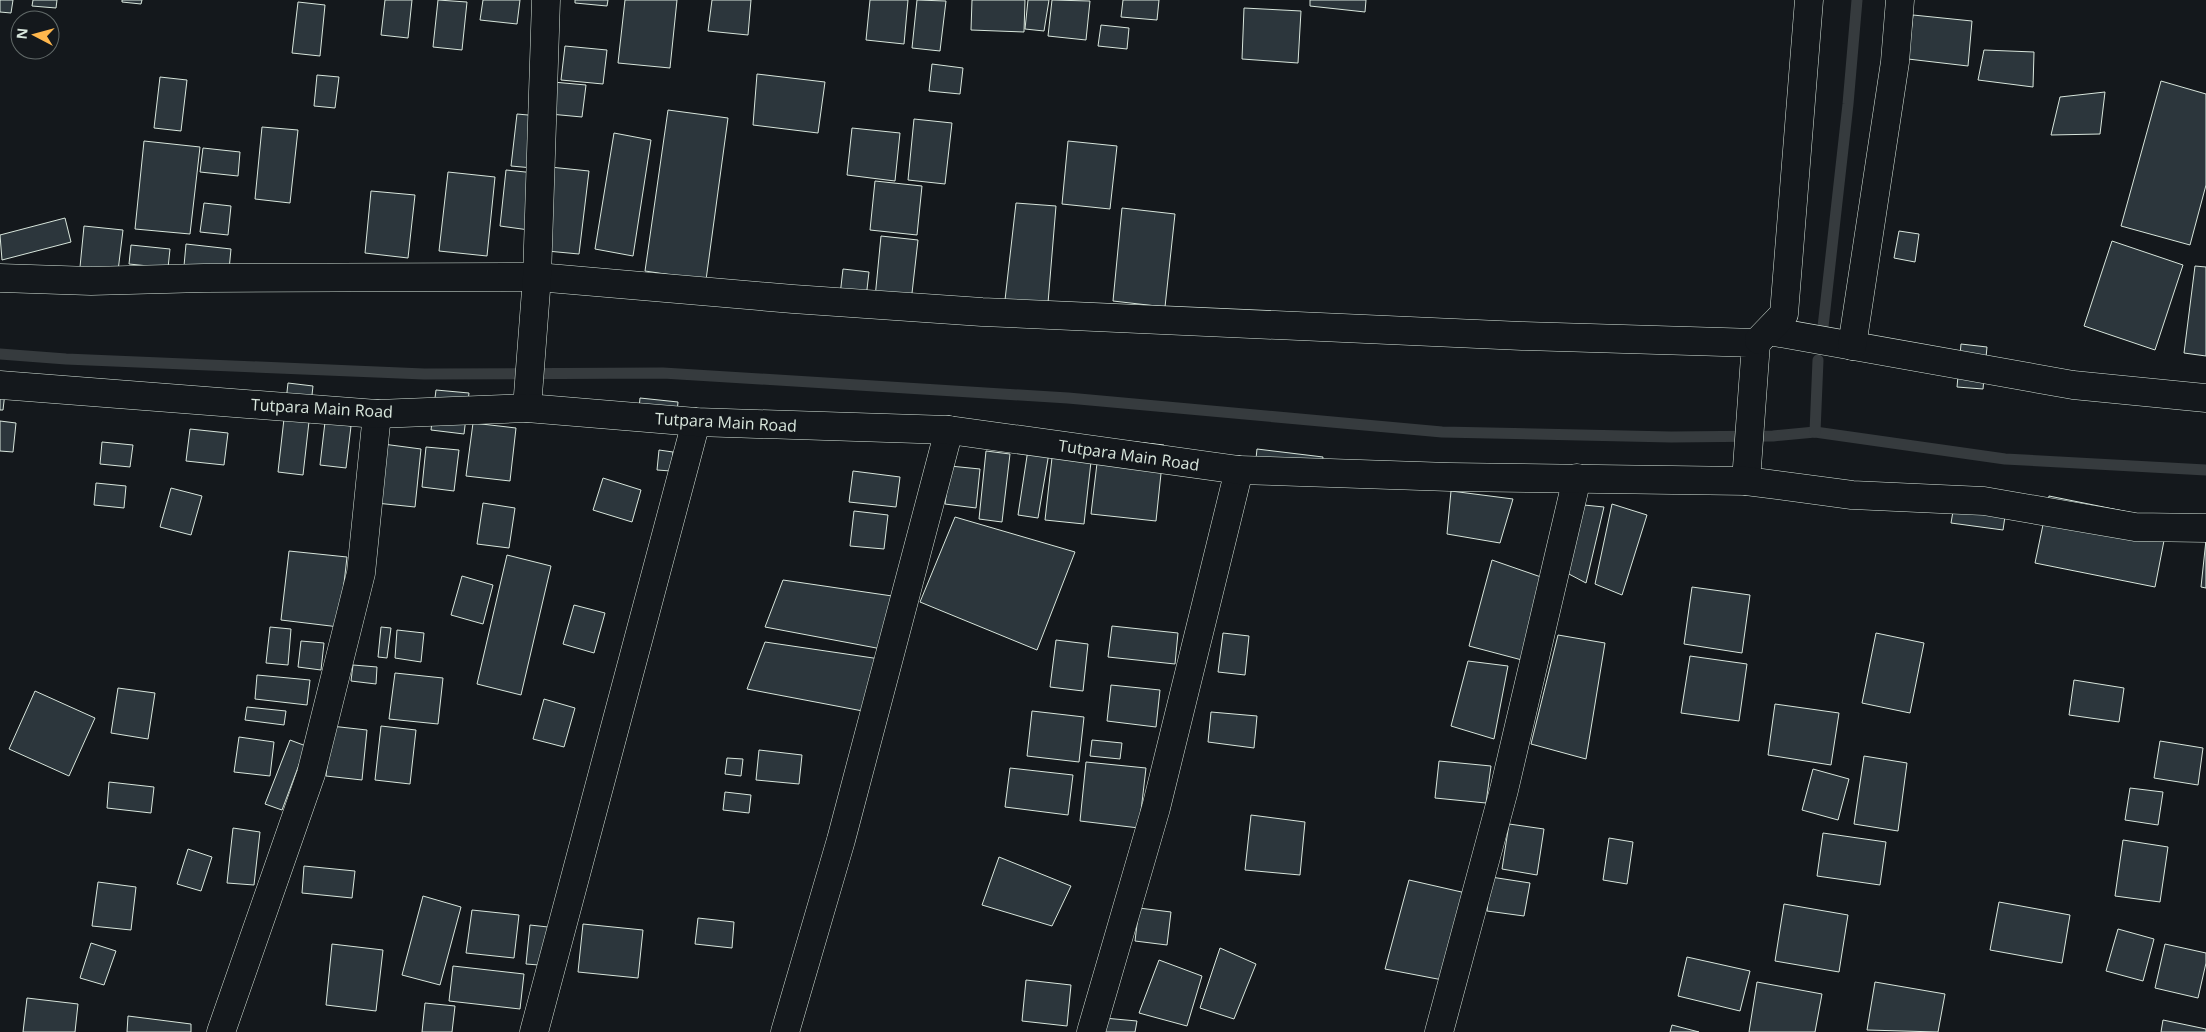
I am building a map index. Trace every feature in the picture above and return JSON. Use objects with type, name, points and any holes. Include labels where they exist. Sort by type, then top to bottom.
[{"type":"street","points":[[527,408],[537,277],[546,0]]},
{"type":"street","points":[[1746,481],[1763,337],[1784,314],[1809,0]]},
{"type":"street","points":[[1852,346],[1895,62],[1900,0]]},
{"type":"street","points":[[0,278],[91,281],[204,278],[537,277],[793,300],[982,312],[1522,336],[1763,337],[1852,346],[2073,385],[2206,398]]},
{"type":"street","name":"Tutpara Main Road","points":[[0,385],[377,414],[527,408],[696,422],[949,430],[1239,470],[1450,477],[1746,481],[1852,495],[1984,501],[2135,527],[2206,528]]},
{"type":"street","points":[[220,1032],[311,774],[361,573],[377,414]]},
{"type":"street","points":[[534,1032],[696,422]]},
{"type":"street","points":[[785,1032],[841,840],[949,430]]},
{"type":"street","points":[[1091,1032],[1156,808],[1239,470]]},
{"type":"street","points":[[1439,1032],[1504,790],[1577,478]]},
{"type":"building","points":[[0,0],[13,0],[10,13],[0,12]]},
{"type":"building","points":[[33,0],[57,0],[56,8],[32,6]]},
{"type":"building","points":[[122,0],[142,0],[141,4],[122,2]]},
{"type":"building","points":[[385,0],[412,0],[408,38],[381,35]]},
{"type":"building","points":[[438,0],[467,2],[462,50],[433,47]]},
{"type":"building","points":[[483,0],[520,0],[517,24],[480,20]]},
{"type":"building","points":[[575,0],[608,0],[607,6],[575,3]]},
{"type":"building","points":[[625,0],[677,0],[670,68],[618,63]]},
{"type":"building","points":[[712,0],[751,0],[748,35],[708,31]]},
{"type":"building","points":[[870,0],[908,0],[904,44],[866,40]]},
{"type":"building","points":[[917,0],[946,1],[940,51],[912,48]]},
{"type":"building","points":[[972,0],[1025,0],[1024,32],[971,30]]},
{"type":"building","points":[[1028,0],[1049,0],[1044,31],[1025,29]]},
{"type":"building","points":[[1052,0],[1090,1],[1086,40],[1048,36]]},
{"type":"building","points":[[1123,0],[1159,0],[1157,20],[1121,17]]},
{"type":"building","points":[[1310,0],[1366,0],[1365,12],[1310,6]]},
{"type":"building","points":[[298,2],[325,5],[320,56],[292,53]]},
{"type":"building","points":[[1244,8],[1301,11],[1298,63],[1242,59]]},
{"type":"building","points":[[1913,15],[1972,21],[1968,66],[1908,59]]},
{"type":"building","points":[[1101,25],[1129,28],[1127,49],[1098,46]]},
{"type":"building","points":[[565,46],[607,50],[603,84],[561,80]]},
{"type":"building","points":[[1984,50],[2034,52],[2033,87],[1978,80]]},
{"type":"building","points":[[932,64],[963,68],[960,94],[929,91]]},
{"type":"building","points":[[757,74],[825,82],[818,133],[753,125]]},
{"type":"building","points":[[317,75],[339,77],[335,108],[314,106]]},
{"type":"building","points":[[160,77],[187,80],[181,131],[154,128]]},
{"type":"building","points":[[2161,81],[2206,94],[2206,185],[2190,245],[2121,226]]},
{"type":"building","points":[[553,82],[586,85],[582,117],[550,114]]},
{"type":"building","points":[[2105,92],[2100,134],[2051,135],[2060,97]]},
{"type":"building","points":[[668,110],[728,118],[706,280],[645,271]]},
{"type":"building","points":[[517,114],[539,116],[533,168],[511,166]]},
{"type":"building","points":[[914,119],[952,123],[945,184],[908,180]]},
{"type":"building","points":[[262,127],[298,130],[290,203],[255,199]]},
{"type":"building","points":[[852,128],[900,133],[895,181],[847,175]]},
{"type":"building","points":[[614,133],[651,140],[633,256],[595,249]]},
{"type":"building","points":[[144,141],[200,147],[190,234],[135,229]]},
{"type":"building","points":[[1068,141],[1117,146],[1110,209],[1062,204]]},
{"type":"building","points":[[203,148],[240,152],[238,176],[200,172]]},
{"type":"building","points":[[550,167],[589,171],[579,254],[547,251]]},
{"type":"building","points":[[506,170],[535,173],[529,230],[500,226]]},
{"type":"building","points":[[448,172],[495,177],[487,256],[439,251]]},
{"type":"building","points":[[875,181],[922,186],[917,235],[870,230]]},
{"type":"building","points":[[371,191],[415,195],[408,258],[365,253]]},
{"type":"building","points":[[204,203],[231,206],[228,235],[200,232]]},
{"type":"building","points":[[1016,203],[1056,206],[1048,303],[1005,300]]},
{"type":"building","points":[[1122,208],[1175,214],[1165,307],[1113,301]]},
{"type":"building","points":[[65,218],[71,242],[2,260],[0,235]]},
{"type":"building","points":[[84,226],[123,230],[118,271],[80,267]]},
{"type":"building","points":[[1899,231],[1919,234],[1915,262],[1894,258]]},
{"type":"building","points":[[881,236],[918,240],[911,302],[875,298]]},
{"type":"building","points":[[2112,241],[2183,265],[2155,350],[2084,326]]},
{"type":"building","points":[[186,244],[231,249],[229,270],[184,266]]},
{"type":"building","points":[[131,245],[170,249],[168,268],[129,264]]},
{"type":"building","points":[[2195,266],[2206,267],[2206,356],[2184,353]]},
{"type":"building","points":[[843,269],[869,272],[866,298],[840,295]]},
{"type":"building","points":[[1961,344],[1987,347],[1983,389],[1957,387]]},
{"type":"building","points":[[0,374],[7,375],[3,410],[0,410]]},
{"type":"building","points":[[288,383],[313,386],[303,475],[278,472]]},
{"type":"building","points":[[436,390],[469,393],[464,434],[431,430]]},
{"type":"building","points":[[640,398],[678,402],[676,424],[638,420]]},
{"type":"building","points":[[0,421],[16,423],[13,452],[0,451]]},
{"type":"building","points":[[325,422],[351,426],[346,468],[320,465]]},
{"type":"building","points":[[473,423],[516,428],[510,481],[466,476]]},
{"type":"building","points":[[190,429],[228,433],[224,465],[186,461]]},
{"type":"building","points":[[1100,438],[1164,445],[1156,521],[1091,514]]},
{"type":"building","points":[[1054,440],[1093,444],[1084,524],[1045,520]]},
{"type":"building","points":[[102,442],[133,445],[130,467],[100,464]]},
{"type":"building","points":[[1029,443],[1050,447],[1038,518],[1018,515]]},
{"type":"building","points":[[383,444],[421,449],[415,507],[376,503]]},
{"type":"building","points":[[426,447],[459,450],[454,491],[422,487]]},
{"type":"building","points":[[1257,449],[1323,457],[1320,485],[1254,478]]},
{"type":"building","points":[[659,450],[673,452],[671,471],[657,470]]},
{"type":"building","points":[[986,451],[1010,454],[1002,522],[979,519]]},
{"type":"building","points":[[950,466],[980,469],[976,508],[945,504]]},
{"type":"building","points":[[853,471],[900,477],[896,507],[849,502]]},
{"type":"building","points":[[603,478],[641,490],[632,522],[593,510]]},
{"type":"building","points":[[96,483],[126,486],[124,508],[94,505]]},
{"type":"building","points":[[171,488],[202,496],[191,535],[160,527]]},
{"type":"building","points":[[1957,488],[2008,496],[2003,530],[1951,523]]},
{"type":"building","points":[[1451,491],[1513,499],[1500,543],[1447,534]]},
{"type":"building","points":[[2049,496],[2168,520],[2155,587],[2035,563]]},
{"type":"building","points":[[483,503],[515,508],[509,548],[477,544]]},
{"type":"building","points":[[1574,504],[1604,507],[1586,583],[1567,573]]},
{"type":"building","points":[[1612,504],[1647,515],[1622,595],[1595,584]]},
{"type":"building","points":[[854,511],[888,515],[884,549],[850,546]]},
{"type":"building","points":[[955,517],[1075,552],[1037,650],[920,602]]},
{"type":"building","points":[[2206,540],[2206,588],[2201,587]]},
{"type":"building","points":[[289,551],[347,557],[339,627],[281,620]]},
{"type":"building","points":[[507,555],[551,566],[521,695],[477,684]]},
{"type":"building","points":[[1492,560],[1541,577],[1522,660],[1469,646]]},
{"type":"building","points":[[462,576],[493,585],[483,624],[451,615]]},
{"type":"building","points":[[783,580],[899,597],[887,650],[765,627]]},
{"type":"building","points":[[1692,587],[1750,595],[1742,653],[1684,644]]},
{"type":"building","points":[[574,605],[605,613],[594,653],[563,644]]},
{"type":"building","points":[[1112,626],[1178,633],[1175,664],[1108,657]]},
{"type":"building","points":[[270,627],[291,629],[288,665],[266,663]]},
{"type":"building","points":[[381,627],[391,628],[387,658],[378,657]]},
{"type":"building","points":[[397,630],[424,633],[421,662],[395,658]]},
{"type":"building","points":[[1223,633],[1249,636],[1245,675],[1218,672]]},
{"type":"building","points":[[1876,633],[1924,643],[1910,713],[1862,703]]},
{"type":"building","points":[[1558,635],[1605,643],[1586,759],[1531,744]]},
{"type":"building","points":[[1056,640],[1088,644],[1083,691],[1050,687]]},
{"type":"building","points":[[301,641],[324,643],[321,670],[298,667]]},
{"type":"building","points":[[765,642],[880,659],[868,712],[747,689]]},
{"type":"building","points":[[1690,656],[1747,664],[1739,721],[1681,713]]},
{"type":"building","points":[[1468,661],[1508,666],[1494,739],[1451,726]]},
{"type":"building","points":[[353,665],[377,667],[376,684],[351,681]]},
{"type":"building","points":[[395,673],[443,678],[438,724],[389,719]]},
{"type":"building","points":[[257,675],[310,680],[307,705],[255,699]]},
{"type":"building","points":[[2074,680],[2124,688],[2119,722],[2069,715]]},
{"type":"building","points":[[1111,685],[1160,690],[1156,727],[1107,721]]},
{"type":"building","points":[[118,688],[155,693],[148,739],[111,733]]},
{"type":"building","points":[[35,691],[95,718],[69,776],[9,749]]},
{"type":"building","points":[[544,699],[575,708],[564,747],[533,739]]},
{"type":"building","points":[[1775,704],[1839,713],[1831,765],[1768,755]]},
{"type":"building","points":[[247,707],[286,711],[284,725],[245,720]]},
{"type":"building","points":[[1032,711],[1084,717],[1079,762],[1027,756]]},
{"type":"building","points":[[1211,712],[1257,716],[1254,748],[1208,742]]},
{"type":"building","points":[[331,726],[367,730],[362,780],[326,776]]},
{"type":"building","points":[[381,726],[416,730],[410,784],[375,780]]},
{"type":"building","points":[[239,737],[274,742],[270,776],[234,772]]},
{"type":"building","points":[[290,740],[306,746],[282,810],[265,804]]},
{"type":"building","points":[[1092,740],[1122,743],[1120,759],[1090,756]]},
{"type":"building","points":[[2160,741],[2203,748],[2198,785],[2154,778]]},
{"type":"building","points":[[759,750],[802,755],[799,784],[756,780]]},
{"type":"building","points":[[1864,756],[1907,763],[1898,831],[1854,824]]},
{"type":"building","points":[[727,758],[743,759],[741,776],[725,774]]},
{"type":"building","points":[[1439,761],[1491,766],[1486,803],[1435,798]]},
{"type":"building","points":[[1086,762],[1146,768],[1139,828],[1080,821]]},
{"type":"building","points":[[1010,768],[1073,775],[1068,815],[1005,807]]},
{"type":"building","points":[[1813,769],[1849,779],[1838,820],[1802,810]]},
{"type":"building","points":[[109,782],[154,787],[151,813],[107,808]]},
{"type":"building","points":[[2130,788],[2163,792],[2158,825],[2125,820]]},
{"type":"building","points":[[725,792],[751,795],[749,813],[723,810]]},
{"type":"building","points":[[1251,815],[1305,822],[1300,875],[1245,870]]},
{"type":"building","points":[[1509,824],[1544,829],[1537,875],[1502,869]]},
{"type":"building","points":[[233,828],[260,832],[254,885],[227,883]]},
{"type":"building","points":[[1823,833],[1886,842],[1880,885],[1817,876]]},
{"type":"building","points":[[1609,838],[1633,842],[1627,884],[1603,880]]},
{"type":"building","points":[[2123,840],[2168,847],[2160,902],[2115,896]]},
{"type":"building","points":[[188,849],[212,857],[201,891],[177,884]]},
{"type":"building","points":[[999,857],[1071,886],[1052,926],[982,905]]},
{"type":"building","points":[[304,866],[355,871],[352,898],[302,893]]},
{"type":"building","points":[[1491,877],[1530,883],[1524,916],[1487,911]]},
{"type":"building","points":[[1409,880],[1466,893],[1448,981],[1385,969]]},
{"type":"building","points":[[98,882],[136,887],[131,930],[92,926]]},
{"type":"building","points":[[423,896],[461,907],[440,985],[402,975]]},
{"type":"building","points":[[1999,902],[2070,915],[2062,963],[1990,950]]},
{"type":"building","points":[[1784,904],[1848,915],[1839,972],[1775,961]]},
{"type":"building","points":[[1139,908],[1171,912],[1167,945],[1135,941]]},
{"type":"building","points":[[472,910],[519,915],[514,958],[466,953]]},
{"type":"building","points":[[698,918],[734,922],[732,948],[695,944]]},
{"type":"building","points":[[583,924],[643,930],[638,978],[578,972]]},
{"type":"building","points":[[530,925],[557,928],[552,966],[526,964]]},
{"type":"building","points":[[2118,929],[2154,939],[2143,981],[2106,971]]},
{"type":"building","points":[[91,943],[116,951],[104,985],[80,978]]},
{"type":"building","points":[[332,944],[383,950],[376,1011],[326,1005]]},
{"type":"building","points":[[2165,944],[2206,953],[2206,963],[2198,998],[2155,988]]},
{"type":"building","points":[[1220,948],[1256,964],[1234,1019],[1200,1008]]},
{"type":"building","points":[[1687,957],[1750,971],[1740,1011],[1678,996]]},
{"type":"building","points":[[1159,960],[1202,976],[1187,1026],[1139,1013]]},
{"type":"building","points":[[453,966],[524,974],[520,1009],[449,1001]]},
{"type":"building","points":[[1026,980],[1071,985],[1067,1026],[1022,1021]]},
{"type":"building","points":[[1757,982],[1822,994],[1815,1032],[1749,1032]]},
{"type":"building","points":[[1875,982],[1945,994],[1938,1032],[1867,1030]]},
{"type":"building","points":[[27,998],[78,1004],[75,1032],[23,1032]]},
{"type":"building","points":[[425,1003],[455,1006],[452,1032],[422,1032]]},
{"type":"building","points":[[128,1016],[191,1024],[191,1032],[127,1032]]},
{"type":"building","points":[[1104,1018],[1137,1021],[1135,1032],[1103,1032]]},
{"type":"building","points":[[2163,1020],[2206,1029],[2206,1032],[2161,1032]]},
{"type":"building","points":[[1672,1025],[1699,1032],[1670,1032]]},
{"type":"waterway","points":[[1823,327],[1848,104],[1857,0]]},
{"type":"waterway","points":[[0,354],[66,359],[424,374],[663,373],[1068,398],[1442,432],[1671,437],[1773,436],[1815,432],[2005,459],[2206,470]]},
{"type":"waterway","points":[[1815,432],[1818,360]]}]
